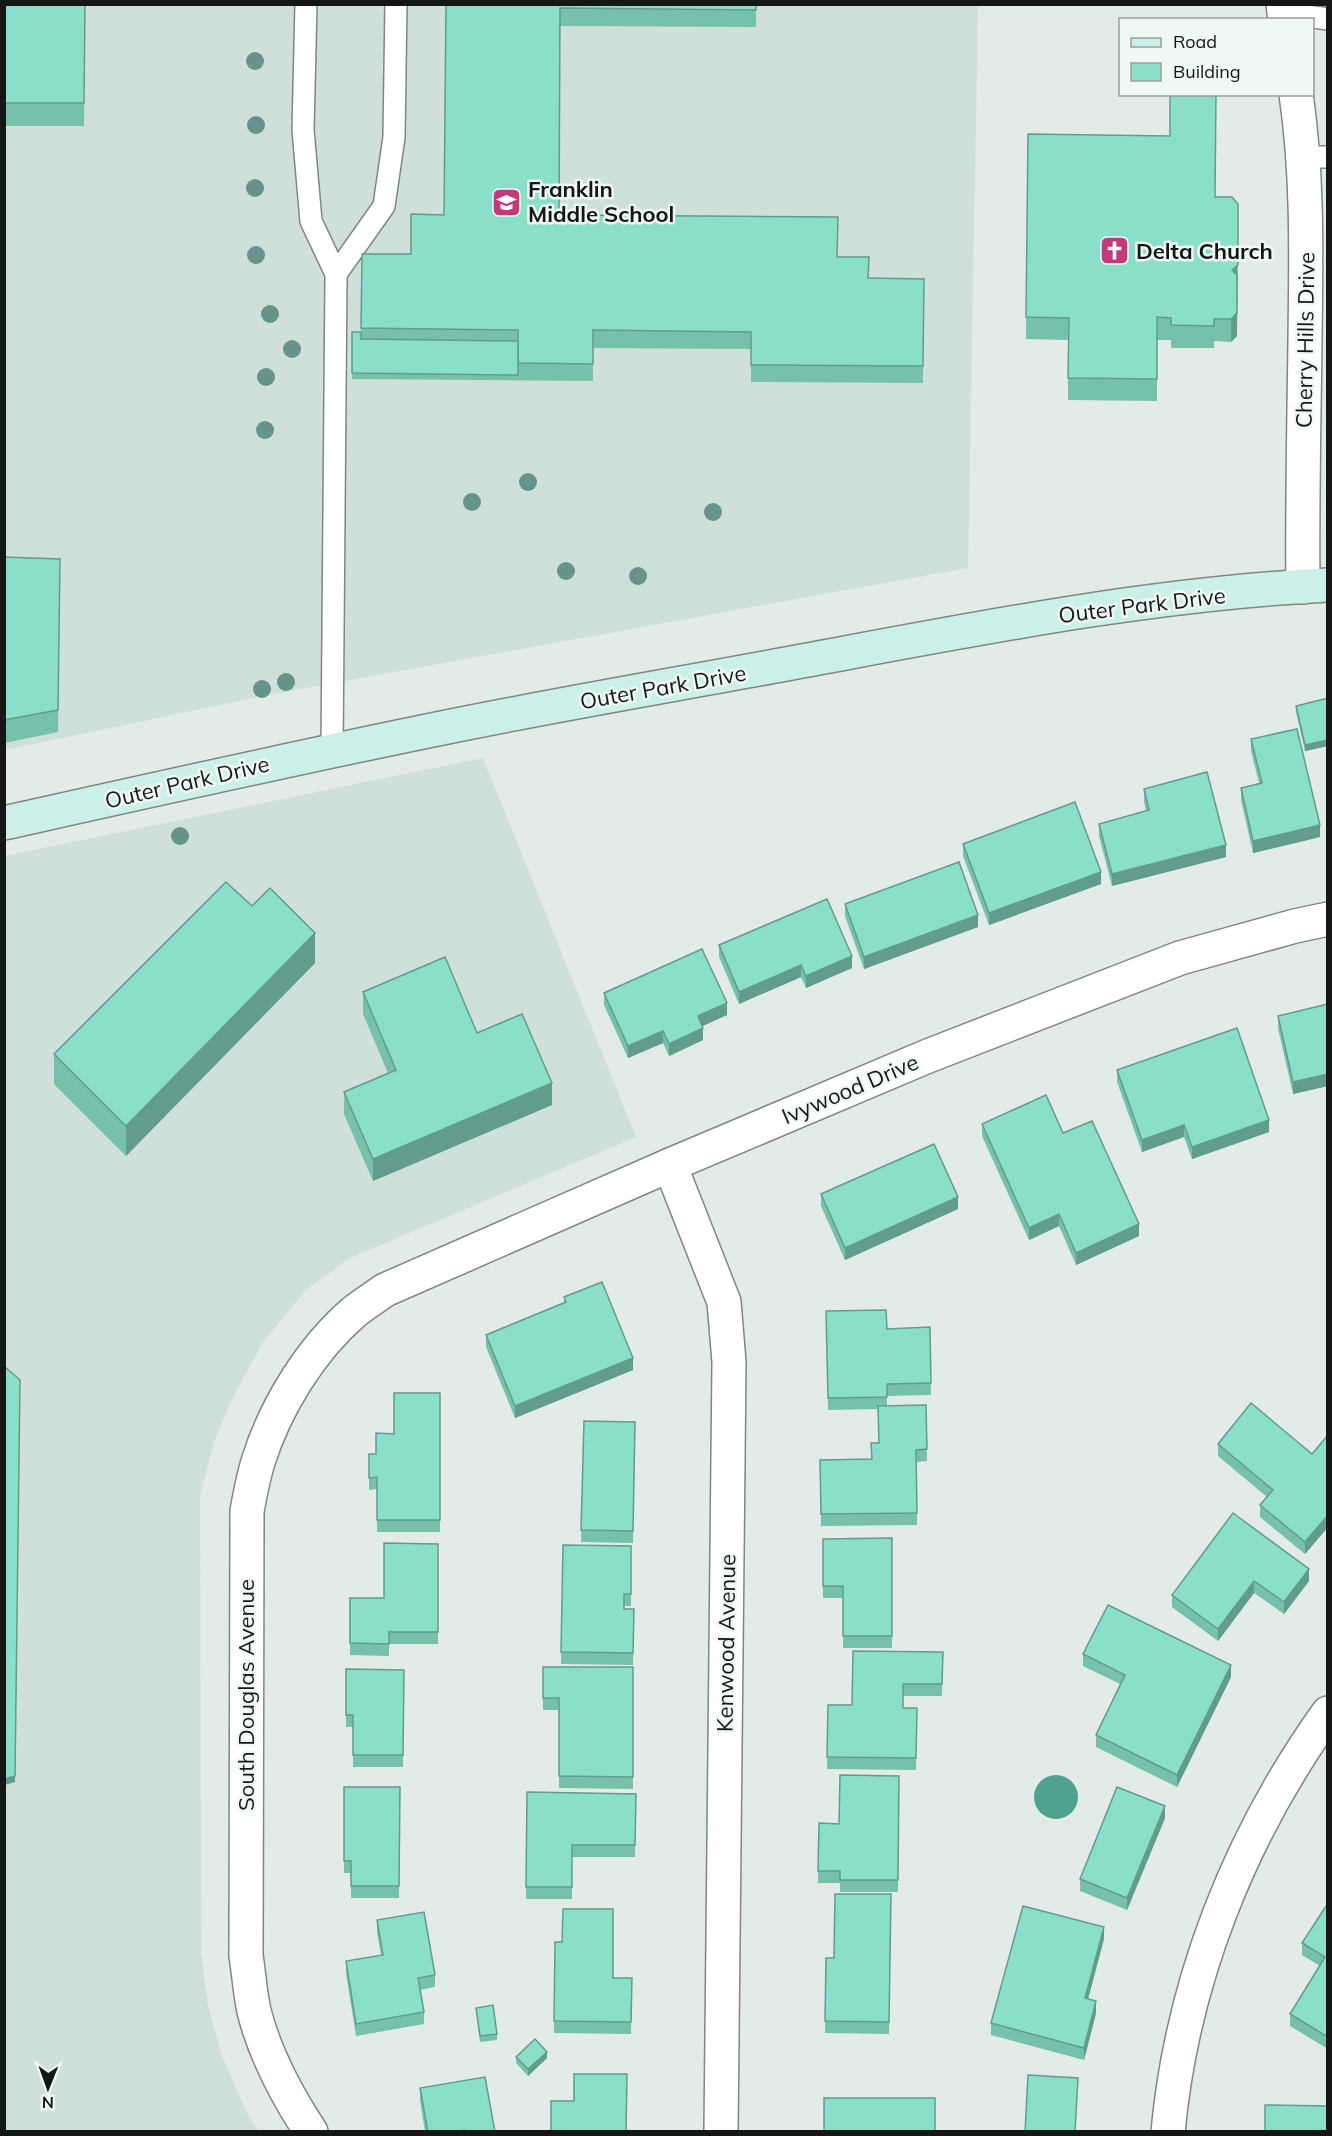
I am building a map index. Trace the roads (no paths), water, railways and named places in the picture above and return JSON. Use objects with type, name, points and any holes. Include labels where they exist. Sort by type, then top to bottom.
[{"type":"street","name":"Cherry Hills Drive","points":[[1297,96],[1316,157],[1307,226],[1315,586]]},
{"type":"street","name":"Outer Park Drive","points":[[4,823],[451,726],[1076,611],[1190,597],[1315,586]]},
{"type":"street","name":"Ivywood Drive","points":[[385,1290],[670,1165],[928,1056],[1180,958],[1328,919]]},
{"type":"street","name":"Kenwood Avenue","points":[[670,1165],[724,1302],[729,1362],[721,2132]]},
{"type":"street","name":"South Douglas Avenue","points":[[311,2132],[270,2062],[254,2011],[246,1956],[247,1511],[258,1462],[274,1422],[297,1380],[323,1344],[355,1311],[385,1290]]},
{"type":"street","points":[[1168,2132],[1189,2009],[1218,1917],[1247,1846],[1301,1751],[1328,1713]]},
{"type":"lane","points":[[306,4],[303,130],[311,222],[336,274],[332,751]]},
{"type":"lane","points":[[336,274],[384,206],[394,137],[396,4]]},
{"type":"lane","points":[[1284,12],[1328,19]]},
{"type":"place","name":"Franklin Middle School","points":[[507,202]]},
{"type":"place","name":"Delta Church","points":[[1115,251]]}]
